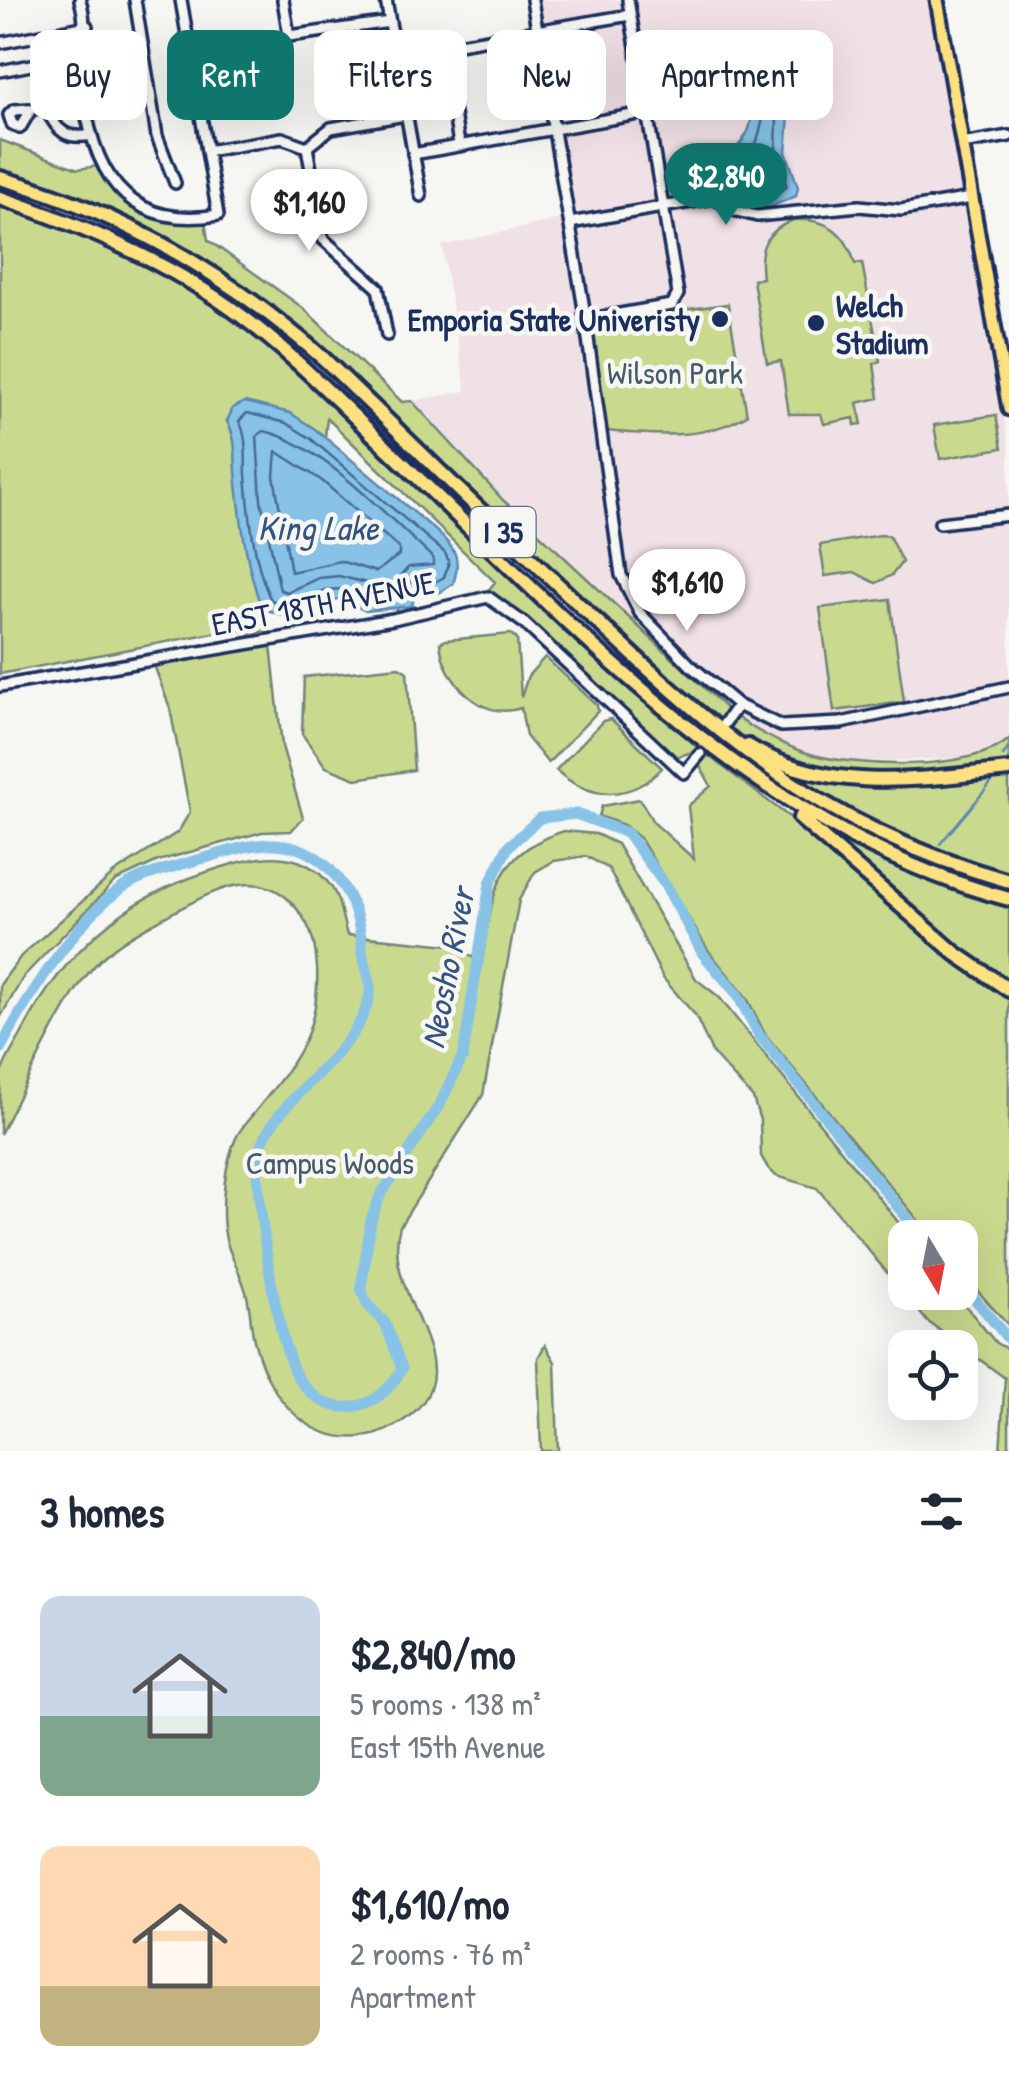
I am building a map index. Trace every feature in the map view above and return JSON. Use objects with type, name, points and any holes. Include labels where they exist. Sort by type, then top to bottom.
[{"type":"highway","name":"I 35","points":[[0,178],[128,226],[192,261],[258,306],[324,360],[702,719],[771,772],[854,822],[922,853],[1009,881]]},
{"type":"highway","name":"I 35","points":[[0,198],[110,239],[232,309],[311,375],[586,637],[718,754],[776,796],[886,856],[1009,899]]},
{"type":"highway","points":[[702,719],[757,752],[834,776],[904,781],[1009,770]]},
{"type":"highway","points":[[776,796],[955,953],[1009,990]]},
{"type":"main road","points":[[937,0],[1009,408]]},
{"type":"street","points":[[80,0],[86,30]]},
{"type":"street","points":[[136,0],[157,136],[175,183]]},
{"type":"street","points":[[89,120],[106,175],[130,198],[173,220],[218,215],[181,0]]},
{"type":"street","points":[[283,0],[289,36],[390,22]]},
{"type":"street","points":[[386,0],[391,30]]},
{"type":"street","points":[[532,0],[538,30]]},
{"type":"street","points":[[628,0],[632,30]]},
{"type":"street","points":[[544,30],[630,15]]},
{"type":"street","points":[[0,43],[87,26]]},
{"type":"street","points":[[0,60],[5,69],[30,65]]},
{"type":"street","points":[[413,154],[626,115]]},
{"type":"street","points":[[54,120],[61,132],[73,139],[92,135]]},
{"type":"street","points":[[306,147],[331,128],[377,120]]},
{"type":"street","points":[[406,120],[421,196]]},
{"type":"street","points":[[455,120],[459,144]]},
{"type":"street","points":[[553,120],[627,590],[640,613],[738,705],[781,726],[816,727],[1009,687]]},
{"type":"street","points":[[585,320],[672,305],[678,294],[648,120]]},
{"type":"street","points":[[962,144],[1009,136]]},
{"type":"street","points":[[207,151],[282,138],[306,147]]},
{"type":"street","points":[[306,147],[322,240],[373,281],[381,298],[387,334]]},
{"type":"street","points":[[570,223],[714,198],[746,215],[859,206],[885,210],[971,198]]},
{"type":"street","points":[[940,523],[1009,515]]},
{"type":"street","name":"EAST 18TH AVENUE","points":[[0,686],[393,618],[488,597],[524,623],[684,773],[700,754]]},
{"type":"street","points":[[724,724],[738,705]]},
{"type":"shaded area","name":"Emporia State Univeristy","points":[[537,0],[931,0],[1009,447],[1009,739],[996,750],[964,758],[857,762],[806,753],[757,732],[718,704],[503,500],[412,401],[466,391],[442,246],[573,216],[557,124],[606,120],[606,30],[588,30],[586,20],[541,27]]},
{"type":"green space","points":[[0,140],[78,169],[98,166],[130,202],[158,217],[189,223],[205,221],[208,240],[303,308],[402,402],[412,401],[503,500],[729,711],[720,723],[268,305],[172,242],[122,218],[0,172]]},
{"type":"green space","points":[[0,203],[73,230],[141,263],[270,345],[700,750],[672,758],[502,599],[486,593],[495,582],[327,418],[325,437],[300,420],[279,413],[227,421],[235,449],[247,549],[270,631],[247,634],[238,628],[0,674]]},
{"type":"green space","name":"Welch Stadium","points":[[793,220],[825,224],[846,243],[855,264],[862,263],[880,361],[874,364],[879,398],[857,403],[862,424],[855,425],[854,418],[824,424],[821,414],[789,414],[781,361],[767,363],[753,280],[762,278],[762,250],[769,236]]},
{"type":"green space","name":"Wilson Park","points":[[728,304],[747,415],[696,433],[605,431],[589,322]]},
{"type":"green space","points":[[996,415],[1002,448],[940,459],[934,425]]},
{"type":"green space","points":[[889,536],[902,562],[892,575],[876,583],[854,572],[825,576],[820,545]]},
{"type":"green space","points":[[890,599],[904,702],[834,711],[820,608]]},
{"type":"green space","points":[[511,634],[517,639],[521,697],[528,676],[545,657],[597,705],[598,711],[548,763],[526,736],[521,708],[506,711],[479,704],[457,684],[443,657],[440,643],[446,640]]},
{"type":"green space","points":[[271,645],[282,746],[303,818],[291,831],[262,832],[158,861],[115,881],[24,976],[0,1018],[0,985],[21,956],[114,873],[178,832],[190,812],[170,708],[154,665]]},
{"type":"green space","points":[[399,667],[407,672],[414,770],[356,779],[326,767],[302,734],[304,677]]},
{"type":"green space","points":[[735,716],[795,748],[824,757],[879,764],[968,757],[992,750],[1009,739],[1009,766],[898,775],[828,769],[760,747],[725,727]]},
{"type":"green space","points":[[611,719],[662,768],[637,787],[610,793],[582,787],[556,770],[603,721]]},
{"type":"green space","points":[[706,754],[816,837],[927,937],[1009,997],[1009,1326],[978,1291],[978,1220],[918,1220],[765,1034],[747,998],[708,950],[640,838],[624,825],[599,816],[602,806],[640,799],[653,822],[694,859],[688,806],[711,786],[699,764]]},
{"type":"green space","points":[[765,757],[816,776],[1009,773],[1009,875],[882,825],[824,795]]},
{"type":"green space","name":"Campus Woods","points":[[564,831],[596,834],[617,844],[696,979],[719,997],[896,1220],[888,1220],[888,1274],[817,1188],[776,1176],[768,1168],[761,1156],[760,1120],[753,1098],[713,1054],[695,1015],[663,978],[609,869],[586,856],[554,861],[535,872],[519,900],[483,1095],[400,1226],[400,1269],[433,1368],[428,1395],[410,1416],[385,1431],[354,1437],[333,1435],[297,1416],[271,1384],[253,1338],[246,1292],[225,1236],[223,1218],[227,1170],[236,1138],[297,1055],[315,1007],[317,967],[313,938],[289,900],[261,885],[230,887],[200,898],[110,951],[88,974],[60,1017],[0,1134],[1,1074],[38,1005],[75,955],[120,915],[174,884],[254,859],[287,858],[317,871],[330,885],[347,935],[450,945],[482,962],[500,880],[509,865],[541,840]]},
{"type":"green space","points":[[839,842],[927,879],[1009,906],[1009,987],[980,968]]},
{"type":"green space","points":[[918,1310],[969,1310],[996,1343],[1009,1350],[1009,1451],[1000,1451],[1005,1378],[978,1358],[978,1330],[939,1330]]},
{"type":"green space","points":[[545,1345],[555,1362],[558,1451],[541,1451],[538,1358]]},
{"type":"water","points":[[789,120],[786,152],[798,187],[796,196],[770,207],[738,203],[727,184],[726,164],[751,122]]},
{"type":"water","name":"King Lake","points":[[245,402],[290,413],[315,429],[435,530],[455,554],[453,584],[439,593],[416,588],[412,606],[366,611],[341,599],[326,600],[284,616],[262,608],[245,546],[234,443],[227,421],[233,408]]},
{"type":"waterway","points":[[1003,756],[1009,747]]},
{"type":"waterway","points":[[940,844],[992,782]]},
{"type":"waterway","name":"Neosho River","points":[[0,1049],[41,980],[77,931],[116,892],[136,880],[228,851],[266,844],[294,847],[326,865],[355,912],[370,993],[348,1040],[273,1123],[261,1145],[258,1186],[284,1341],[300,1381],[316,1397],[336,1406],[367,1403],[388,1389],[402,1368],[385,1323],[367,1304],[361,1289],[371,1220],[380,1196],[440,1104],[463,1056],[490,883],[508,847],[540,818],[576,814],[627,833],[666,886],[703,954],[737,994],[759,1035],[908,1220]]},
{"type":"waterway","name":"Neosho River","points":[[978,1303],[1009,1340]]},
{"type":"place","name":"Emporia State Univeristy","points":[[720,319]]},
{"type":"place","name":"Welch Stadium","points":[[816,323]]}]
